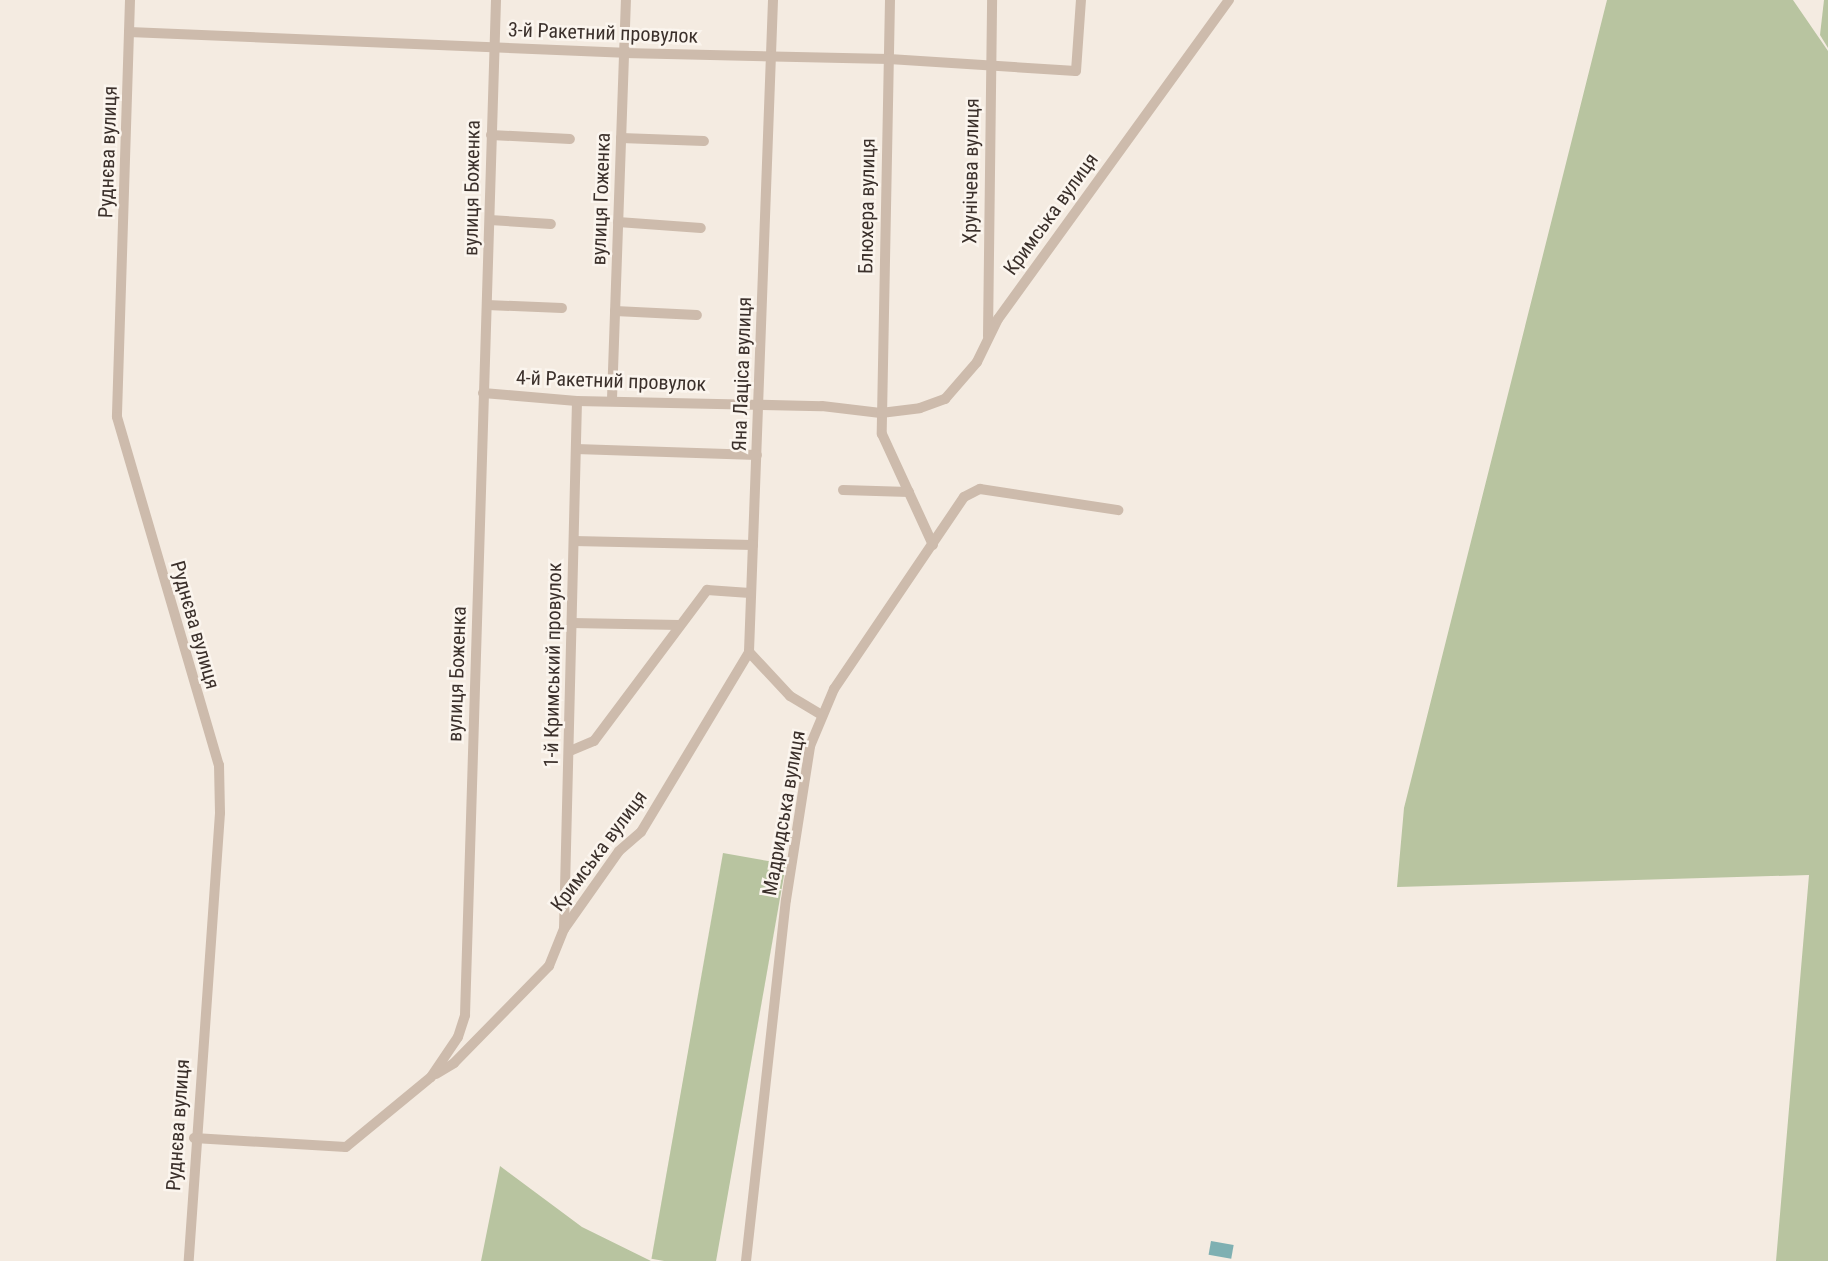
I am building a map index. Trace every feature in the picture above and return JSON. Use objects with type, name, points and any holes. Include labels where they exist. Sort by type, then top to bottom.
[{"type":"street","name":"Руднєва вулиця","points":[[130,0],[117,417],[219,765],[220,813],[194,1138],[189,1261]]},
{"type":"street","name":"вулиця Боженка","points":[[194,1138],[346,1147],[431,1077],[458,1037],[465,1015],[496,0]]},
{"type":"street","name":"вулиця Гоженка","points":[[612,399],[626,0]]},
{"type":"street","name":"Яна Лаціса вулиця","points":[[748,652],[773,0]]},
{"type":"street","name":"Блюхера вулиця","points":[[890,0],[882,434],[933,545]]},
{"type":"street","name":"Хрунічева вулиця","points":[[988,343],[992,0]]},
{"type":"street","points":[[1080,6],[1088,0]]},
{"type":"street","name":"Кримська вулиця","points":[[881,413],[920,408],[945,399],[988,343],[1003,311],[1229,0]]},
{"type":"street","name":"3-й Ракетний провулок","points":[[129,32],[624,53],[889,59],[1076,71],[1080,6]]},
{"type":"street","points":[[491,135],[570,139]]},
{"type":"street","points":[[621,138],[704,141]]},
{"type":"street","points":[[490,220],[551,224]]},
{"type":"street","points":[[618,222],[701,228]]},
{"type":"street","points":[[487,305],[562,308]]},
{"type":"street","points":[[615,311],[697,315]]},
{"type":"street","name":"4-й Ракетний провулок","points":[[483,393],[577,401],[612,399],[758,404],[881,413]]},
{"type":"street","name":"1-й Кримський провулок","points":[[564,929],[577,401]]},
{"type":"street","points":[[576,449],[757,455]]},
{"type":"street","name":"Мадридська вулиця","points":[[746,1261],[786,900],[810,746],[834,688],[964,497],[980,489],[1118,510]]},
{"type":"street","points":[[843,490],[909,492]]},
{"type":"street","points":[[574,541],[753,545]]},
{"type":"street","points":[[570,751],[594,741],[627,701],[679,625],[707,590],[750,593]]},
{"type":"street","points":[[573,623],[679,625]]},
{"type":"street","points":[[748,652],[790,696],[822,715]]},
{"type":"street","name":"Кримська вулиця","points":[[431,1077],[454,1063],[549,966],[564,929],[619,851],[641,832],[748,652]]},
{"type":"green space","points":[[1607,0],[1793,0],[1828,51],[1828,1261],[1776,1261],[1809,875],[1397,887],[1404,808]]},
{"type":"green space","points":[[1824,0],[1828,0],[1828,48],[1820,35]]},
{"type":"green space","points":[[723,853],[786,864],[716,1261],[664,1261],[651,1259]]},
{"type":"green space","points":[[500,1166],[582,1227],[651,1261],[481,1261]]},
{"type":"water","points":[[1211,1241],[1234,1245],[1231,1259],[1209,1255]]}]
